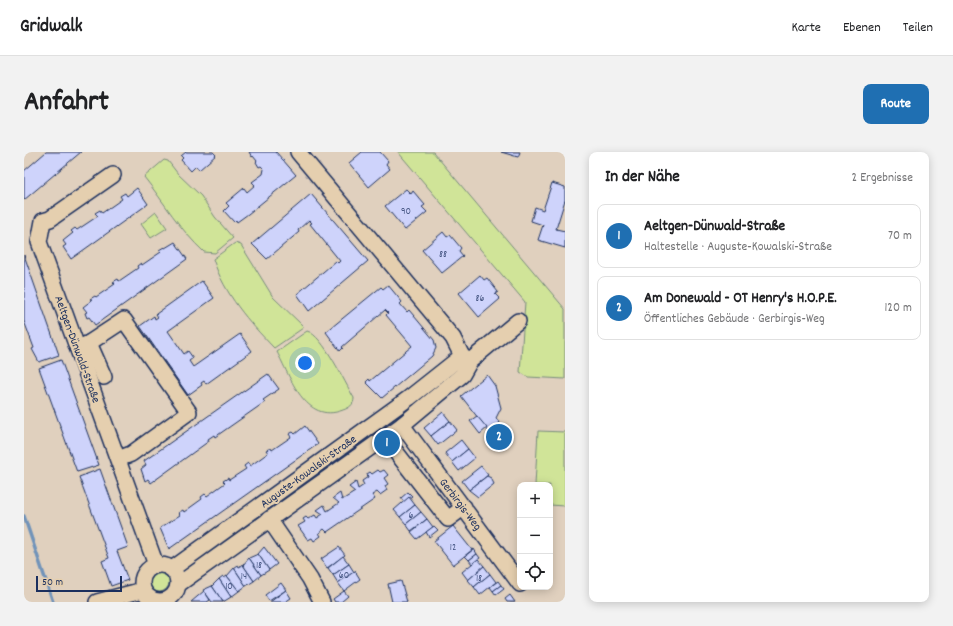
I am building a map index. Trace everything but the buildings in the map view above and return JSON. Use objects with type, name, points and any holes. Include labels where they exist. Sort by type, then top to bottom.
[{"type":"street","points":[[298,152],[453,338],[466,358],[518,321]]},
{"type":"street","name":"Aeltgen-Dünwald-Straße","points":[[113,175],[50,219],[43,221],[39,242],[83,345],[118,459],[156,565]]},
{"type":"street","points":[[104,377],[83,345],[124,320],[189,412],[131,454],[118,459]]},
{"type":"street","name":"Auguste-Kowalski-Straße","points":[[143,590],[153,600],[168,601],[174,596],[179,584],[402,425],[462,375],[466,358]]},
{"type":"street","name":"Auguste-Kowalski-Straße","points":[[172,569],[408,398],[466,358]]},
{"type":"street","name":"Gerbirgis-Weg","points":[[402,425],[517,579]]},
{"type":"street","points":[[396,452],[448,519],[464,507]]},
{"type":"street","points":[[423,487],[440,474]]},
{"type":"street","name":"Auguste-Kowalski-Straße","points":[[269,520],[310,579],[322,602]]},
{"type":"street","points":[[97,602],[143,590],[142,582],[144,575],[149,569],[156,565],[164,565],[172,569],[176,574],[179,584]]},
{"type":"green space","points":[[398,152],[433,152],[565,309],[565,379],[528,377],[520,372],[525,302]]},
{"type":"green space","points":[[164,160],[168,161],[178,174],[201,196],[215,217],[233,238],[215,253],[204,252],[195,243],[144,177]]},
{"type":"green space","points":[[156,212],[167,228],[151,238],[141,224]]},
{"type":"green space","points":[[235,243],[241,245],[273,297],[303,326],[303,328],[274,348],[238,307],[224,284],[213,259]]},
{"type":"green space","points":[[307,331],[313,334],[327,350],[354,398],[351,406],[343,410],[330,413],[318,411],[309,405],[294,385],[277,352]]},
{"type":"green space","points":[[538,431],[565,432],[565,506],[553,505],[553,482],[535,482]]},
{"type":"green space","points":[[159,572],[166,575],[169,582],[166,589],[159,592],[152,589],[149,582],[152,575]]},
{"type":"waterway","points":[[24,516],[53,602]]},
{"type":"place","name":"Am Donewald - OT Henry's H.O.P.E.","points":[[499,437]]},
{"type":"place","name":"Aeltgen-Dünwald-Straße","points":[[387,443]]}]
